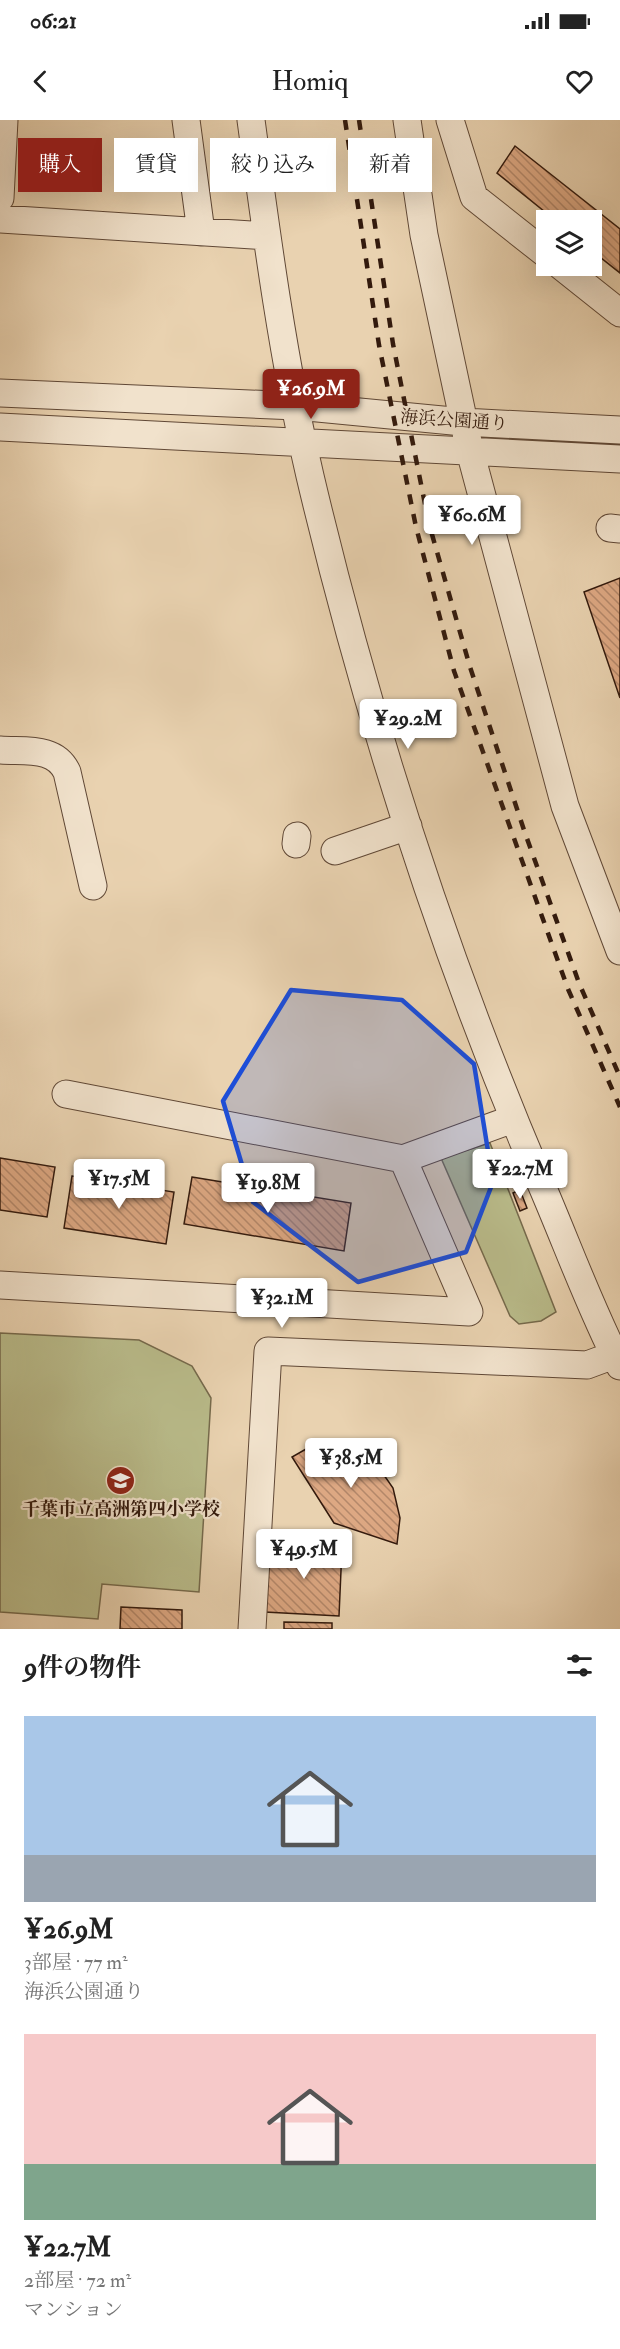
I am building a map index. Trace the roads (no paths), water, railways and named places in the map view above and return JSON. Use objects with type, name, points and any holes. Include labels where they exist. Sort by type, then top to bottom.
[{"type":"street","points":[[0,198],[4,120]]},
{"type":"street","points":[[186,120],[201,232]]},
{"type":"street","points":[[251,120],[267,236],[303,442],[362,678],[436,918],[513,1119],[617,1360],[587,1365],[268,1351],[252,1629]]},
{"type":"street","points":[[407,120],[423,235],[470,451],[565,806],[620,951]]},
{"type":"street","points":[[450,120],[474,196],[536,246]]},
{"type":"street","points":[[0,219],[267,236]]},
{"type":"street","points":[[574,276],[620,313]]},
{"type":"street","name":"海浜公園通り","points":[[0,393],[297,406],[463,422],[620,430]]},
{"type":"street","name":"海浜公園通り","points":[[0,427],[620,459]]},
{"type":"street","points":[[0,750],[51,754],[61,760],[67,772],[93,886]]},
{"type":"street","points":[[335,851],[408,826]]},
{"type":"street","points":[[66,1094],[403,1159],[513,1119]]},
{"type":"street","points":[[0,1285],[469,1312],[403,1159]]},
{"type":"railway","points":[[345,120],[379,345],[416,527],[454,671],[568,989],[620,1107]]},
{"type":"railway","points":[[359,120],[393,344],[429,524],[470,667],[525,833],[579,983],[620,1077]]},
{"type":"place","name":"千葉市立高洲第四小学校","points":[[121,1480]]}]
